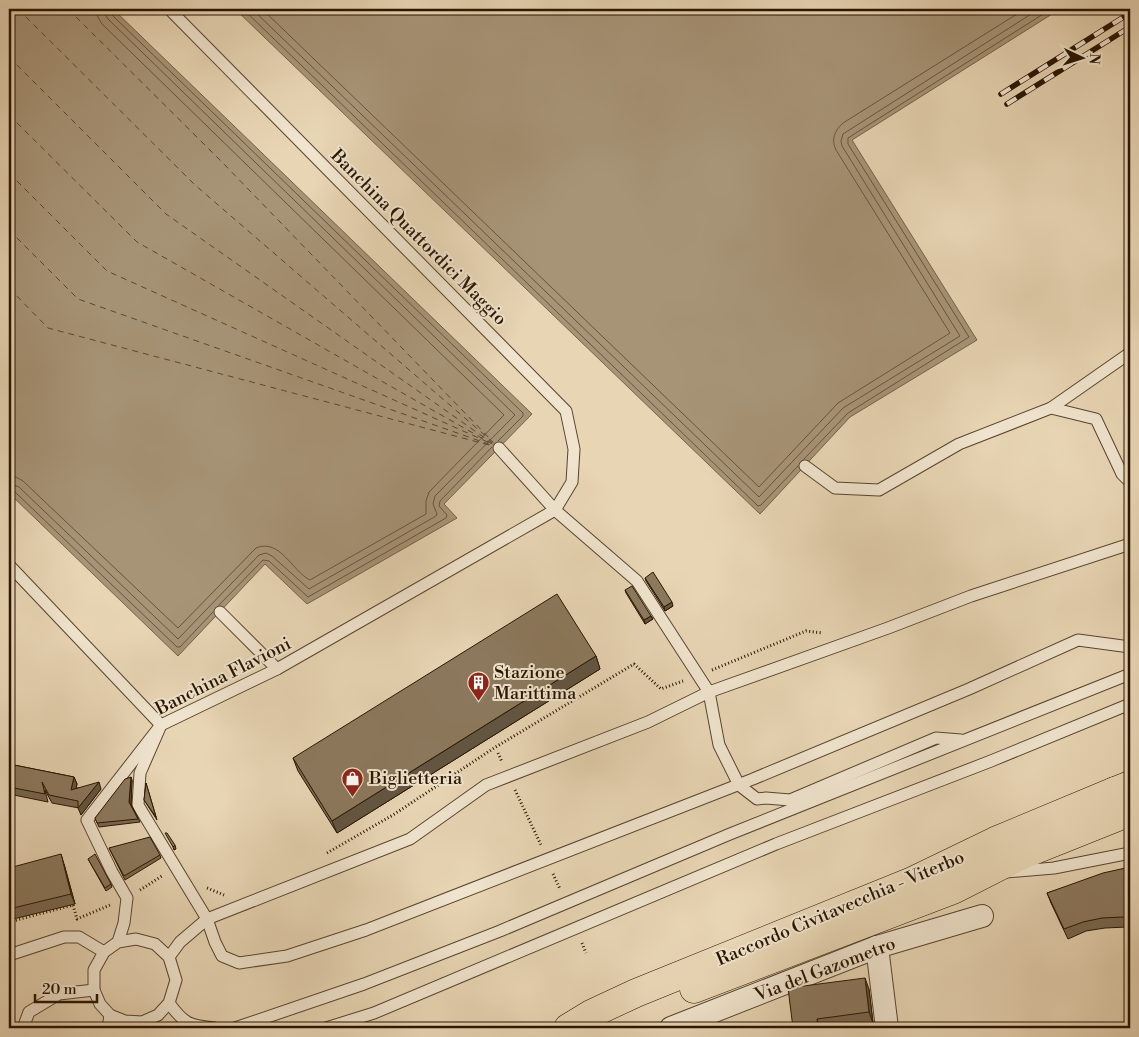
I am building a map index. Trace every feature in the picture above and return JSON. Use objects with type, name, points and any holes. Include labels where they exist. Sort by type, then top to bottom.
[{"type":"main road","name":"Raccordo Civitavecchia - Viterbo","points":[[568,1028],[641,1010],[952,890],[1054,841],[1127,796]]},
{"type":"main road","name":"Raccordo Civitavecchia - Viterbo","points":[[595,1021],[636,993],[910,882],[995,841],[1127,796]]},
{"type":"street","name":"Via del Gazometro","points":[[671,1028],[877,947],[982,916]]},
{"type":"street","points":[[877,947],[887,1028]]},
{"type":"lane","name":"Banchina Quattordici Maggio","points":[[172,12],[566,411],[574,449],[572,482],[555,510]]},
{"type":"lane","points":[[805,466],[835,488],[879,490],[959,444],[1051,408],[1130,354]]},
{"type":"lane","points":[[1051,408],[1096,419],[1122,474],[1130,482]]},
{"type":"lane","points":[[499,448],[555,510],[637,581],[709,692],[719,745],[739,785],[757,799],[790,800],[936,738],[964,740]]},
{"type":"lane","name":"Banchina Flavioni","points":[[127,898],[87,820],[161,725],[277,670],[555,510]]},
{"type":"lane","points":[[169,958],[180,942],[207,919],[410,839],[486,784],[648,722],[709,692],[971,596],[1129,546]]},
{"type":"lane","points":[[9,565],[161,725],[140,773],[138,806],[207,919],[214,942],[222,956],[239,964],[287,956],[366,930],[739,785],[969,689],[1078,640],[1130,648]]},
{"type":"lane","points":[[220,612],[277,670]]},
{"type":"lane","points":[[235,1028],[364,984],[491,934],[730,834],[1130,674]]},
{"type":"lane","points":[[326,1028],[374,1013],[776,844],[991,761],[1130,704]]},
{"type":"lane","points":[[987,873],[1054,868],[1130,853]]},
{"type":"lane","points":[[118,942],[124,923],[127,898]]},
{"type":"lane","points":[[9,955],[64,937],[79,937],[104,952]]},
{"type":"lane","points":[[136,939],[155,944],[169,958],[176,980],[169,1003],[158,1015],[142,1022],[125,1021],[110,1015],[100,1004],[94,990],[94,970],[104,952],[118,942],[136,939]]},
{"type":"lane","points":[[23,1028],[29,1012],[59,994],[94,990]]},
{"type":"lane","points":[[169,1003],[180,1018],[198,1026],[215,1028]]},
{"type":"lane","points":[[108,1028],[110,1015]]},
{"type":"lane","points":[[559,1028],[595,1021]]},
{"type":"path","points":[[9,922],[73,905],[77,919],[127,898]]},
{"type":"water","points":[[9,9],[113,9],[532,414],[444,504],[457,518],[307,604],[265,564],[178,656],[9,493]]},
{"type":"water","points":[[235,9],[1060,9],[852,140],[977,340],[850,417],[760,514]]},
{"type":"building","points":[[653,572],[672,602],[664,607],[645,578]]},
{"type":"building","points":[[632,586],[651,616],[644,620],[625,590]]},
{"type":"building","name":"Stazione Marittima","points":[[557,594],[596,656],[332,821],[293,758]]},
{"type":"building","points":[[9,764],[74,777],[71,790],[99,782],[78,808],[78,801],[49,795],[42,782],[45,794],[9,787]]},
{"type":"building","points":[[131,777],[129,802],[138,819],[97,823],[95,818],[125,779]]},
{"type":"building","points":[[146,783],[156,817],[144,800]]},
{"type":"building","points":[[165,833],[167,833],[175,845],[173,847]]},
{"type":"building","points":[[150,837],[160,855],[124,876],[109,848]]},
{"type":"building","points":[[61,854],[71,894],[9,909],[9,868]]},
{"type":"building","points":[[95,854],[111,884],[105,888],[88,859]]},
{"type":"building","points":[[1130,867],[1130,919],[1123,917],[1102,918],[1064,929],[1047,893],[1103,873]]},
{"type":"building","points":[[865,978],[869,1012],[817,1019],[818,1028],[793,1028],[788,988]]},
{"type":"ferry route","points":[[18,9],[195,185],[495,444]]},
{"type":"ferry route","points":[[68,9],[221,161],[493,442]]},
{"type":"ferry route","points":[[9,57],[166,214],[492,443]]},
{"type":"ferry route","points":[[9,115],[137,242],[494,445]]},
{"type":"ferry route","points":[[9,173],[107,271],[492,444]]},
{"type":"ferry route","points":[[9,230],[78,299],[494,446]]},
{"type":"ferry route","points":[[9,288],[48,328],[489,445]]},
{"type":"railway","points":[[1001,94],[1130,13]]},
{"type":"railway","points":[[1007,104],[1130,27]]},
{"type":"place","name":"Stazione Marittima","points":[[478,701]]},
{"type":"place","name":"Biglietteria","points":[[353,797]]}]
